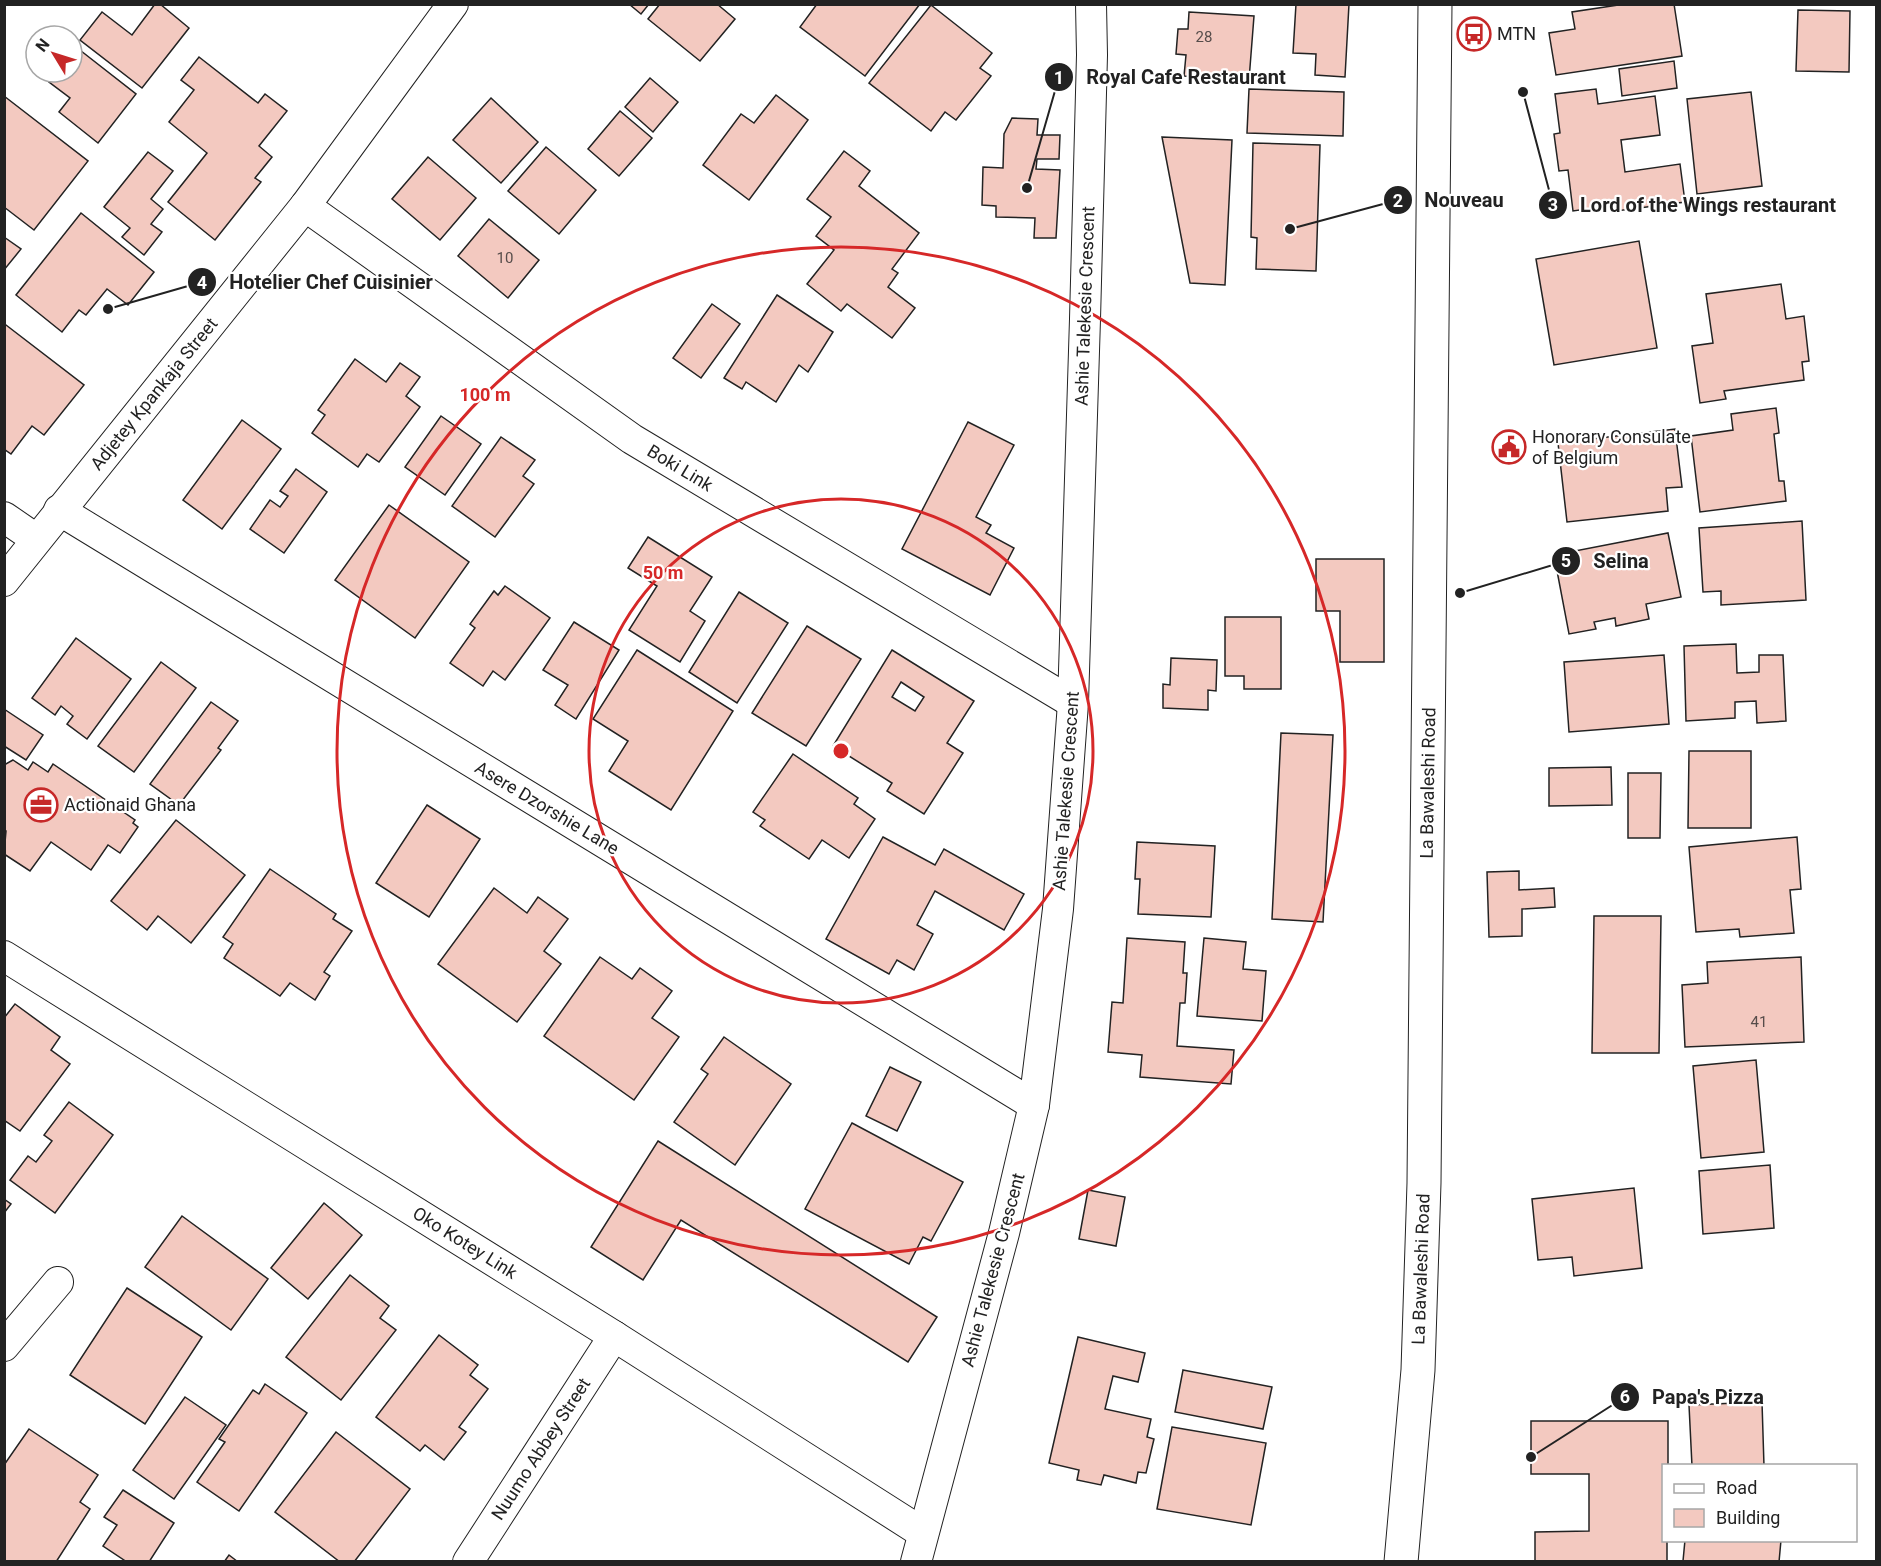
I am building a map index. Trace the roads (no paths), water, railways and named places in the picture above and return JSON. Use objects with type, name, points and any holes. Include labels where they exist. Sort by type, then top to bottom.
[{"type":"main road","name":"La Bawaleshi Road","points":[[1401,1562],[1418,1370],[1424,1183],[1436,4]]},
{"type":"street","name":"Adjetey Kpankaja Street","points":[[4,581],[305,206],[453,4]]},
{"type":"street","name":"Ashie Talekesie Crescent","points":[[916,1562],[1004,1233],[1034,1105],[1058,909],[1073,703],[1092,55],[1091,4]]},
{"type":"street","name":"Boki Link","points":[[305,206],[632,440],[1073,703]]},
{"type":"street","name":"Asere Dzorshie Lane","points":[[59,510],[1034,1105]]},
{"type":"street","points":[[4,517],[36,539]]},
{"type":"street","name":"Oko Kotey Link","points":[[4,956],[614,1336],[923,1533]]},
{"type":"street","points":[[4,1346],[58,1282]]},
{"type":"street","name":"Nuumo Abbey Street","points":[[468,1562],[614,1336]]},
{"type":"place","name":"MTN","points":[[1474,34]]},
{"type":"place","name":"Lord of the Wings restaurant","points":[[1523,92]]},
{"type":"place","name":"Royal Cafe Restaurant","points":[[1027,188]]},
{"type":"place","name":"Nouveau","points":[[1290,229]]},
{"type":"place","name":"Hotelier Chef Cuisinier","points":[[108,309]]},
{"type":"place","name":"Honorary Consulate of Belgium","points":[[1509,447]]},
{"type":"place","name":"Selina","points":[[1460,593]]},
{"type":"place","name":"Actionaid Ghana","points":[[41,805]]},
{"type":"place","name":"Papa's Pizza","points":[[1531,1457]]}]
